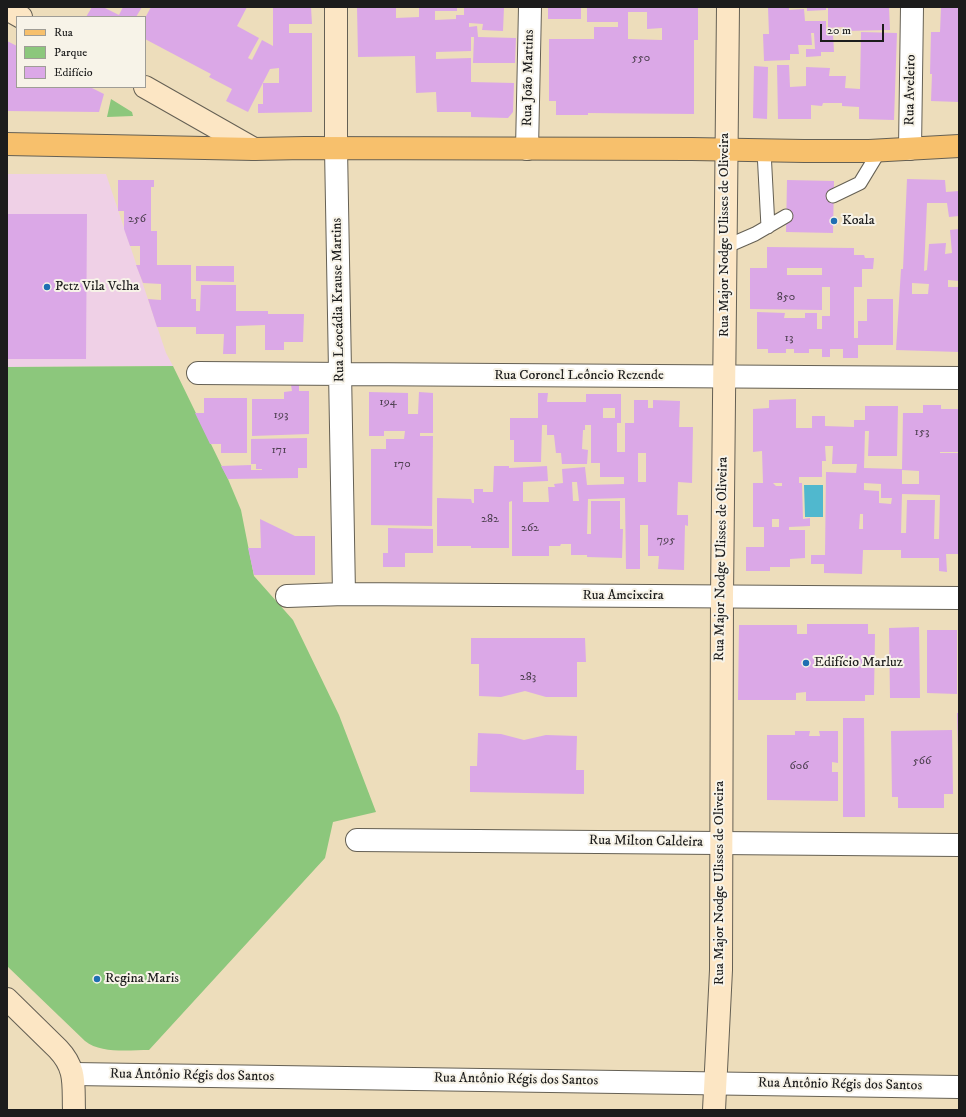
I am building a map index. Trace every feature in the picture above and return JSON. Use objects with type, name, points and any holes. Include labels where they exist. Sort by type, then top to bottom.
[{"type":"main road","name":"Rua Leocádia Krause Martins","points":[[336,7],[336,148]]},
{"type":"main road","name":"Rua Major Nodge Ulisses de Oliveira","points":[[714,1110],[720,970],[728,7]]},
{"type":"main road","points":[[7,9],[19,16]]},
{"type":"main road","points":[[146,88],[254,149]]},
{"type":"main road","points":[[7,144],[254,149],[336,148],[726,151],[880,150],[959,146]]},
{"type":"main road","points":[[7,999],[65,1056],[70,1064],[73,1079],[74,1110]]},
{"type":"street","name":"Rua João Martins","points":[[527,149],[530,7]]},
{"type":"street","name":"Rua Aveleiro","points":[[910,149],[912,7]]},
{"type":"street","name":"Rua Leocádia Krause Martins","points":[[336,148],[344,594]]},
{"type":"street","name":"Rua Coronel Leôncio Rezende","points":[[198,374],[959,378]]},
{"type":"street","name":"Rua Ameixeira","points":[[287,596],[344,594],[959,598]]},
{"type":"street","name":"Rua Milton Caldeira","points":[[358,840],[959,845]]},
{"type":"street","name":"Rua Antônio Régis dos Santos","points":[[73,1079],[715,1083],[959,1087]]},
{"type":"lane","points":[[833,196],[860,183],[880,150]]},
{"type":"lane","points":[[764,151],[768,227]]},
{"type":"lane","points":[[725,247],[755,234],[786,216]]},
{"type":"shaded area","points":[[7,174],[106,174],[166,353],[173,366],[7,367]]},
{"type":"green space","points":[[111,99],[132,112],[133,116],[107,117]]},
{"type":"green space","points":[[173,366],[228,479],[241,510],[254,576],[293,620],[339,715],[376,812],[333,822],[325,858],[149,1050],[107,1050],[85,1041],[7,966],[7,367]]},
{"type":"water","points":[[804,485],[823,485],[823,517],[805,517]]},
{"type":"building","points":[[92,7],[103,7],[119,15],[123,7],[142,7],[137,16],[87,16]]},
{"type":"building","points":[[151,7],[247,7],[237,26],[259,38],[248,58],[252,60],[262,40],[273,46],[273,7],[311,7],[312,24],[289,24],[289,33],[312,33],[312,112],[258,113],[258,104],[263,104],[263,83],[279,83],[279,68],[270,69],[248,112],[226,101],[232,89],[209,77],[211,74],[146,40],[146,16]]},
{"type":"building","points":[[357,7],[396,7],[396,18],[419,17],[419,7],[457,7],[457,11],[435,11],[435,20],[456,19],[456,15],[464,15],[464,7],[504,7],[503,31],[482,30],[483,24],[469,23],[469,27],[477,26],[478,37],[516,38],[515,63],[473,63],[474,37],[471,37],[471,51],[436,52],[436,59],[471,58],[471,82],[514,83],[513,112],[508,118],[471,117],[471,112],[437,112],[436,92],[416,93],[415,56],[358,57]]},
{"type":"building","points":[[548,7],[581,7],[581,19],[548,19]]},
{"type":"building","points":[[587,7],[698,7],[698,40],[694,40],[694,114],[588,113],[588,115],[556,115],[556,101],[549,101],[549,39],[594,39],[594,27],[618,27],[618,22],[587,22]],"holes":[[[628,12],[647,12],[647,29],[662,28],[662,40],[628,39]]]},
{"type":"building","points":[[768,7],[789,7],[789,10],[804,9],[805,21],[826,21],[826,33],[833,33],[834,52],[821,52],[821,56],[806,57],[806,49],[815,49],[814,33],[811,33],[812,45],[798,45],[799,54],[790,54],[790,60],[764,61],[763,34],[769,34]]},
{"type":"building","points":[[807,7],[826,7],[826,10],[807,11]]},
{"type":"building","points":[[828,7],[889,7],[890,30],[844,31],[844,27],[828,28]]},
{"type":"building","points":[[941,7],[959,7],[959,102],[931,101],[931,32],[940,32]]},
{"type":"building","points":[[861,32],[897,33],[894,120],[859,119],[859,107],[842,106],[842,103],[823,103],[822,106],[811,105],[811,119],[778,119],[777,65],[789,65],[790,87],[806,86],[806,67],[830,68],[829,76],[846,76],[845,88],[860,89]]},
{"type":"building","points":[[7,41],[16,46],[16,88],[92,88],[104,94],[99,112],[7,111]]},
{"type":"building","points":[[754,66],[768,67],[767,119],[753,118]]},
{"type":"building","points":[[907,179],[945,180],[946,192],[959,191],[959,216],[949,217],[947,203],[927,203],[924,271],[927,270],[929,244],[946,243],[945,254],[952,253],[950,230],[959,229],[959,281],[948,280],[948,287],[959,287],[959,352],[896,350],[901,269],[903,269]],"holes":[[[912,283],[929,284],[928,294],[912,294]]]},
{"type":"building","points":[[118,180],[154,180],[154,187],[151,187],[151,231],[157,231],[157,265],[191,265],[191,299],[196,299],[196,311],[200,311],[201,285],[236,285],[236,311],[268,311],[268,314],[304,314],[303,342],[284,342],[284,350],[265,350],[265,325],[236,326],[236,354],[223,354],[224,334],[196,334],[196,327],[157,327],[148,299],[161,300],[161,284],[143,283],[136,265],[140,265],[140,246],[130,246],[124,229],[124,211],[118,211]]},
{"type":"building","points":[[787,180],[834,181],[833,233],[786,232]]},
{"type":"building","name":"Petz Vila Velha","points":[[7,214],[87,214],[86,359],[7,359]]},
{"type":"building","points":[[767,247],[854,248],[854,255],[864,255],[865,258],[874,258],[873,269],[862,269],[862,287],[854,287],[854,338],[858,338],[858,321],[867,321],[867,299],[893,299],[893,345],[858,345],[858,358],[843,358],[843,349],[830,349],[830,357],[822,357],[822,349],[809,349],[809,353],[794,353],[794,349],[786,349],[786,353],[768,353],[768,349],[757,349],[757,312],[785,313],[784,318],[805,318],[805,313],[817,313],[817,329],[822,329],[822,316],[830,316],[830,287],[822,287],[822,310],[750,309],[750,268],[767,268]],"holes":[[[787,268],[822,268],[822,275],[787,275]]]},
{"type":"building","points":[[196,266],[234,266],[234,282],[196,281]]},
{"type":"building","points":[[291,385],[299,385],[299,391],[309,391],[309,434],[252,436],[252,399],[284,399],[284,392],[292,391]]},
{"type":"building","points":[[369,392],[408,393],[408,414],[418,414],[419,392],[433,393],[433,433],[420,433],[420,436],[433,436],[432,526],[371,525],[371,449],[386,449],[386,439],[404,439],[405,431],[384,431],[384,436],[369,436]]},
{"type":"building","points":[[538,393],[548,393],[547,402],[586,402],[586,394],[621,394],[621,423],[617,423],[617,452],[625,452],[625,423],[634,423],[634,400],[648,400],[648,408],[653,408],[653,400],[680,401],[679,427],[693,427],[692,483],[678,482],[677,515],[688,515],[688,526],[685,525],[684,570],[658,569],[659,556],[648,556],[648,525],[640,525],[640,569],[626,569],[625,498],[588,499],[587,534],[591,534],[591,501],[620,501],[620,529],[623,529],[622,558],[571,555],[571,544],[549,546],[549,556],[512,556],[512,501],[509,502],[509,548],[437,546],[437,498],[471,499],[472,503],[474,503],[474,489],[483,489],[483,492],[493,492],[494,466],[509,466],[509,468],[547,466],[548,481],[523,482],[523,502],[549,502],[548,487],[555,487],[554,484],[563,483],[562,469],[585,467],[587,485],[624,484],[624,477],[600,477],[600,463],[591,463],[591,425],[585,425],[585,430],[583,430],[582,449],[588,450],[587,464],[562,464],[561,453],[556,453],[554,435],[547,435],[547,425],[542,425],[541,462],[514,462],[514,440],[510,440],[510,418],[538,418]],"holes":[[[603,408],[615,408],[615,418],[603,418]],[[638,453],[646,453],[646,482],[638,482]],[[572,482],[577,482],[579,501],[573,501]]]},
{"type":"building","points":[[204,398],[247,398],[247,453],[221,453],[221,444],[210,444],[195,413],[204,413]]},
{"type":"building","points":[[796,399],[796,428],[812,428],[812,416],[825,416],[825,426],[854,427],[854,420],[865,420],[865,406],[898,406],[897,456],[868,456],[869,431],[865,431],[864,468],[902,469],[903,413],[923,413],[923,405],[941,405],[941,409],[959,409],[959,452],[940,452],[959,453],[959,554],[946,554],[947,572],[939,571],[939,558],[901,558],[901,550],[863,550],[862,574],[824,573],[824,564],[811,564],[811,555],[825,555],[826,472],[856,473],[857,464],[832,464],[833,446],[825,446],[826,461],[822,461],[822,477],[799,477],[799,483],[802,483],[803,519],[810,518],[810,526],[789,527],[789,530],[805,530],[805,558],[790,559],[790,567],[770,567],[770,571],[746,571],[746,547],[764,547],[764,527],[753,527],[753,483],[763,483],[762,451],[753,452],[753,409],[769,408],[769,400]],"holes":[[[902,470],[919,471],[919,484],[902,484]],[[773,483],[782,483],[782,486],[776,486]],[[864,483],[881,484],[881,498],[892,498],[891,504],[879,503],[879,491],[864,490]],[[902,494],[940,495],[939,539],[934,539],[935,500],[907,500],[906,533],[901,533]],[[860,514],[863,514],[863,529],[859,529]],[[772,519],[779,519],[779,527],[772,527]]]},
{"type":"building","points":[[307,438],[307,468],[298,468],[298,478],[228,479],[221,466],[251,465],[251,470],[262,470],[256,469],[256,464],[251,464],[251,439]]},
{"type":"building","points":[[260,519],[295,536],[315,536],[315,575],[254,575],[248,548],[261,548]]},
{"type":"building","points":[[388,528],[433,529],[433,553],[405,553],[405,567],[383,567],[383,553],[388,553]]},
{"type":"building","name":"Edifício Marluz","points":[[807,624],[868,624],[868,634],[875,634],[874,695],[865,695],[865,701],[806,701],[806,692],[796,693],[796,700],[738,700],[739,625],[797,625],[797,634],[807,634]]},
{"type":"building","points":[[919,627],[920,698],[890,698],[889,628]]},
{"type":"building","points":[[927,630],[957,630],[957,694],[927,693]]},
{"type":"building","points":[[471,638],[585,638],[586,662],[577,662],[577,697],[546,697],[525,691],[501,697],[479,696],[479,664],[471,664]]},
{"type":"building","points":[[957,713],[959,713],[959,750],[958,750]]},
{"type":"building","points":[[843,718],[864,718],[865,817],[843,817]]},
{"type":"building","points":[[952,730],[953,794],[944,794],[944,808],[898,808],[898,797],[892,797],[891,731]]},
{"type":"building","points":[[795,731],[810,731],[809,736],[820,736],[819,731],[838,731],[838,763],[832,762],[832,772],[838,772],[838,801],[767,800],[767,735],[795,735]]},
{"type":"building","points":[[478,733],[501,734],[524,740],[546,735],[577,736],[576,770],[584,770],[584,794],[470,792],[470,766],[477,766]]},
{"type":"place","name":"Koala","points":[[834,221]]},
{"type":"place","name":"Petz Vila Velha","points":[[47,287]]},
{"type":"place","name":"Edifício Marluz","points":[[806,663]]},
{"type":"place","name":"Regina Maris","points":[[97,979]]}]
